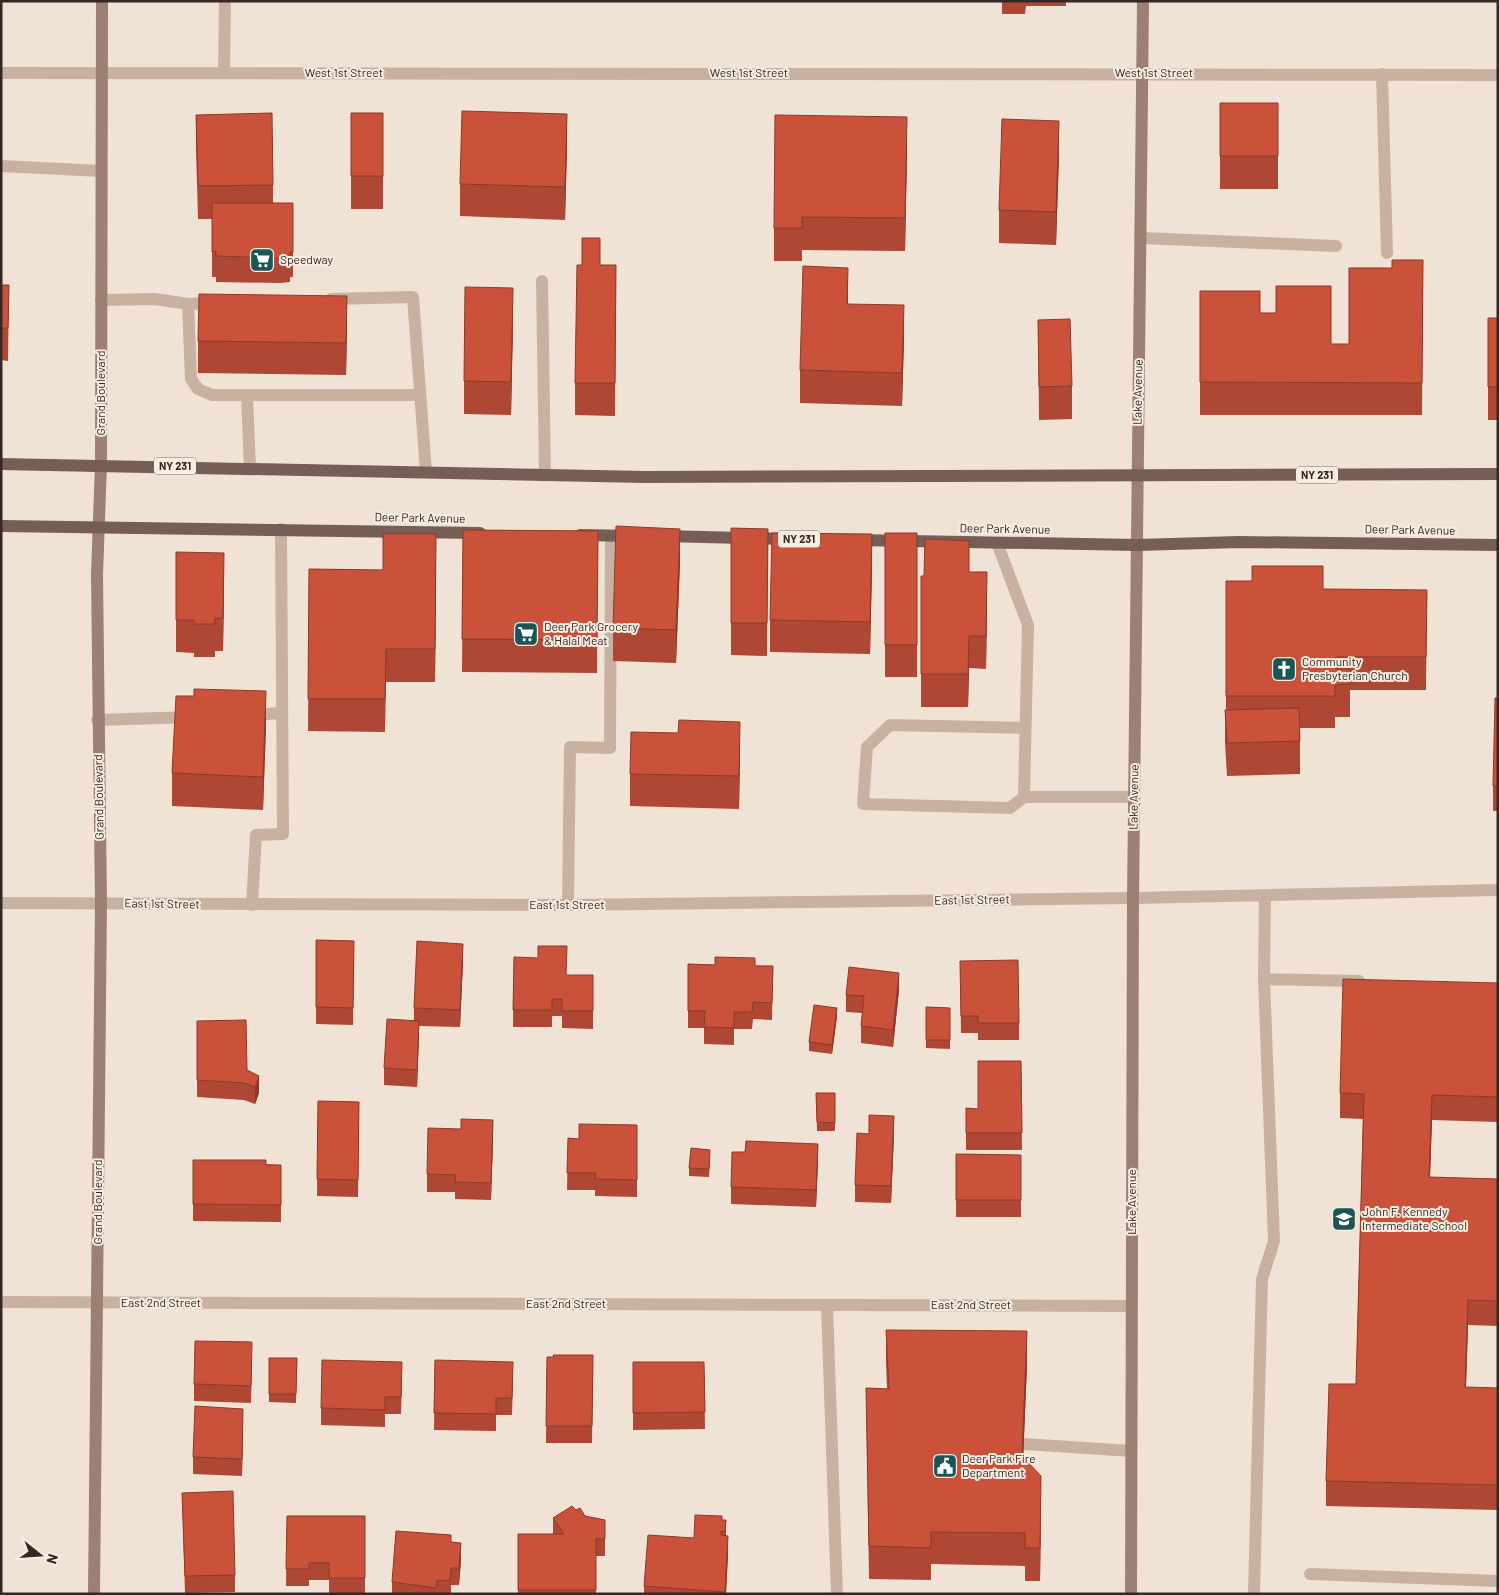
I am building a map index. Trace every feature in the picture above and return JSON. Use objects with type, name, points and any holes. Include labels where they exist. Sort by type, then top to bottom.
[{"type":"main road","name":"NY 231","points":[[1,464],[100,464],[645,477],[1498,474]]},
{"type":"main road","name":"Deer Park Avenue","points":[[1,526],[491,533]]},
{"type":"main road","name":"NY 231","points":[[571,535],[799,539]]},
{"type":"main road","name":"Deer Park Avenue","points":[[839,540],[1137,545],[1239,542],[1498,545]]},
{"type":"street","name":"Grand Boulevard","points":[[94,1594],[101,903],[97,720],[102,300],[102,1]]},
{"type":"street","points":[[224,73],[225,1]]},
{"type":"street","name":"Lake Avenue","points":[[1132,1594],[1133,898],[1137,476],[1144,73],[1143,1]]},
{"type":"street","name":"West 1st Street","points":[[1,73],[1144,73],[1498,75]]},
{"type":"street","points":[[1382,74],[1387,253]]},
{"type":"street","points":[[1,166],[101,171]]},
{"type":"street","points":[[1141,238],[1336,246]]},
{"type":"street","points":[[542,281],[545,475]]},
{"type":"street","points":[[315,300],[413,297],[426,472]]},
{"type":"street","points":[[102,300],[155,299],[188,304],[227,302]]},
{"type":"street","points":[[188,304],[191,379],[198,389],[212,395],[420,395]]},
{"type":"street","points":[[247,396],[250,468]]},
{"type":"street","points":[[252,905],[256,835],[283,834],[281,529]]},
{"type":"street","points":[[568,906],[570,747],[610,748],[611,536]]},
{"type":"street","points":[[997,542],[1028,626],[1024,797]]},
{"type":"street","points":[[235,715],[282,713]]},
{"type":"street","points":[[97,720],[207,716]]},
{"type":"street","points":[[1025,728],[890,725],[867,747],[863,804],[1010,808],[1024,797],[1134,797]]},
{"type":"street","name":"East 1st Street","points":[[1,903],[568,906],[1133,898],[1498,890]]},
{"type":"street","points":[[1254,1594],[1262,1279],[1274,1241],[1264,978],[1265,895]]},
{"type":"street","points":[[1264,978],[1371,981]]},
{"type":"street","name":"East 2nd Street","points":[[1,1302],[1132,1306]]},
{"type":"street","points":[[827,1305],[838,1594]]},
{"type":"street","points":[[1024,1444],[1131,1451]]},
{"type":"street","points":[[1310,1574],[1498,1581]]},
{"type":"building","points":[[1220,103],[1278,103],[1278,156],[1220,156]]},
{"type":"building","points":[[462,111],[567,114],[565,187],[460,184]]},
{"type":"building","points":[[272,113],[273,185],[198,186],[196,115]]},
{"type":"building","points":[[351,113],[383,113],[383,176],[351,176]]},
{"type":"building","points":[[775,115],[907,117],[905,218],[802,217],[802,228],[774,228]]},
{"type":"building","points":[[1002,119],[1059,121],[1056,212],[999,210]]},
{"type":"building","points":[[212,203],[293,203],[293,252],[290,252],[290,256],[280,258],[216,256],[216,251],[212,252]]},
{"type":"building","points":[[582,238],[600,238],[600,265],[616,265],[615,383],[575,383],[577,265],[582,265]]},
{"type":"building","points":[[1392,260],[1423,260],[1422,383],[1200,382],[1200,291],[1260,291],[1260,313],[1276,313],[1276,286],[1331,286],[1331,344],[1349,344],[1349,268],[1392,268]]},
{"type":"building","points":[[803,266],[848,268],[847,304],[904,305],[902,373],[800,370]]},
{"type":"building","points":[[1,285],[9,285],[8,328],[1,328]]},
{"type":"building","points":[[465,287],[513,288],[511,382],[464,381]]},
{"type":"building","points":[[199,294],[347,296],[346,343],[198,341]]},
{"type":"building","points":[[1488,318],[1498,318],[1498,387],[1488,387]]},
{"type":"building","points":[[1070,319],[1072,386],[1039,387],[1038,320]]},
{"type":"building","points":[[616,526],[680,529],[676,630],[613,628]]},
{"type":"building","points":[[731,528],[768,529],[767,623],[731,623]]},
{"type":"building","points":[[463,530],[598,531],[597,640],[462,639]]},
{"type":"building","points":[[772,533],[872,534],[870,622],[770,620]]},
{"type":"building","points":[[885,533],[917,533],[917,645],[885,645]]},
{"type":"building","points":[[383,534],[436,534],[435,649],[386,649],[385,699],[308,699],[309,569],[383,570]]},
{"type":"building","points":[[925,539],[969,541],[969,572],[987,572],[986,636],[969,636],[968,674],[921,674],[921,576],[924,576]]},
{"type":"building","points":[[176,552],[224,553],[223,618],[215,618],[215,624],[194,624],[194,620],[176,620]]},
{"type":"building","points":[[1252,566],[1323,566],[1323,589],[1427,590],[1426,657],[1337,657],[1336,669],[1350,669],[1350,684],[1335,685],[1335,696],[1226,696],[1226,581],[1252,581]]},
{"type":"building","points":[[194,689],[266,691],[263,777],[172,773],[176,696],[194,696]]},
{"type":"building","points":[[1495,698],[1498,698],[1498,786],[1493,786]]},
{"type":"building","points":[[1299,708],[1300,741],[1227,743],[1225,710]]},
{"type":"building","points":[[679,720],[740,722],[739,776],[630,774],[631,732],[678,733]]},
{"type":"building","points":[[316,940],[354,941],[353,1008],[316,1007]]},
{"type":"building","points":[[417,941],[463,944],[460,1010],[414,1008]]},
{"type":"building","points":[[538,946],[567,946],[566,975],[593,975],[593,1011],[562,1011],[562,999],[552,999],[552,1010],[513,1010],[514,957],[538,958]]},
{"type":"building","points":[[715,957],[755,958],[755,966],[773,966],[772,1003],[753,1002],[752,1012],[734,1012],[734,1028],[704,1027],[705,1011],[688,1011],[688,964],[715,965]]},
{"type":"building","points":[[1018,960],[1019,1023],[978,1023],[978,1016],[961,1016],[960,961]]},
{"type":"building","points":[[849,967],[899,973],[893,1030],[861,1026],[864,996],[846,995]]},
{"type":"building","points":[[1343,979],[1498,983],[1498,1097],[1432,1095],[1429,1177],[1498,1179],[1498,1301],[1468,1300],[1465,1387],[1498,1388],[1498,1485],[1326,1481],[1329,1384],[1356,1384],[1364,1094],[1340,1093]]},
{"type":"building","points":[[814,1005],[837,1008],[832,1045],[809,1042]]},
{"type":"building","points":[[926,1007],[950,1008],[950,1040],[926,1040]]},
{"type":"building","points":[[387,1019],[419,1021],[417,1070],[384,1068]]},
{"type":"building","points":[[246,1020],[247,1070],[259,1076],[255,1087],[244,1083],[197,1080],[197,1021]]},
{"type":"building","points":[[978,1061],[1021,1061],[1022,1133],[966,1133],[966,1108],[978,1109]]},
{"type":"building","points":[[816,1093],[835,1093],[835,1123],[817,1122]]},
{"type":"building","points":[[318,1101],[359,1102],[358,1180],[317,1179]]},
{"type":"building","points":[[869,1115],[894,1116],[891,1186],[855,1185],[857,1133],[869,1134]]},
{"type":"building","points":[[461,1119],[493,1120],[491,1183],[455,1182],[456,1175],[427,1174],[428,1128],[461,1129]]},
{"type":"building","points":[[579,1124],[637,1125],[637,1180],[595,1179],[596,1173],[567,1173],[568,1138],[579,1139]]},
{"type":"building","points":[[746,1141],[818,1144],[816,1190],[731,1187],[732,1152],[745,1152]]},
{"type":"building","points":[[691,1148],[710,1150],[709,1169],[689,1168]]},
{"type":"building","points":[[956,1154],[1021,1155],[1021,1200],[956,1200]]},
{"type":"building","points":[[193,1160],[266,1160],[266,1165],[281,1165],[281,1205],[193,1204]]},
{"type":"building","name":"Deer Park Fire Department","points":[[886,1330],[1027,1331],[1022,1456],[1041,1476],[1040,1548],[1025,1548],[1025,1533],[931,1532],[931,1548],[869,1546],[866,1388],[889,1389]]},
{"type":"building","points":[[195,1341],[252,1342],[251,1386],[194,1384]]},
{"type":"building","points":[[553,1355],[593,1355],[592,1426],[546,1426],[547,1357],[554,1357]]},
{"type":"building","points":[[269,1358],[297,1358],[296,1394],[269,1394]]},
{"type":"building","points":[[322,1360],[402,1362],[401,1397],[385,1397],[385,1410],[321,1408]]},
{"type":"building","points":[[435,1360],[513,1362],[512,1398],[496,1398],[496,1414],[434,1413]]},
{"type":"building","points":[[633,1362],[704,1362],[705,1412],[633,1413]]},
{"type":"building","points":[[195,1406],[243,1409],[242,1459],[193,1457]]},
{"type":"building","points":[[233,1491],[235,1575],[185,1576],[182,1493]]},
{"type":"building","points":[[572,1506],[576,1510],[580,1508],[585,1516],[605,1520],[605,1539],[596,1539],[596,1590],[518,1590],[518,1534],[564,1534],[553,1518]]},
{"type":"building","points":[[695,1515],[722,1516],[722,1520],[726,1520],[725,1532],[721,1531],[721,1535],[728,1536],[725,1592],[644,1586],[648,1535],[694,1538]]},
{"type":"building","points":[[287,1516],[365,1516],[365,1578],[329,1578],[329,1563],[309,1563],[309,1569],[286,1569]]},
{"type":"building","points":[[396,1531],[451,1535],[451,1542],[461,1543],[459,1568],[451,1568],[450,1581],[437,1580],[436,1588],[392,1582]]},
{"type":"place","name":"Speedway","points":[[262,260]]},
{"type":"place","name":"Deer Park Grocery & Halal Meat","points":[[526,634]]},
{"type":"place","name":"Community Presbyterian Church","points":[[1284,669]]},
{"type":"place","name":"John F. Kennedy Intermediate School","points":[[1344,1219]]},
{"type":"place","name":"Deer Park Fire Department","points":[[945,1466]]}]
